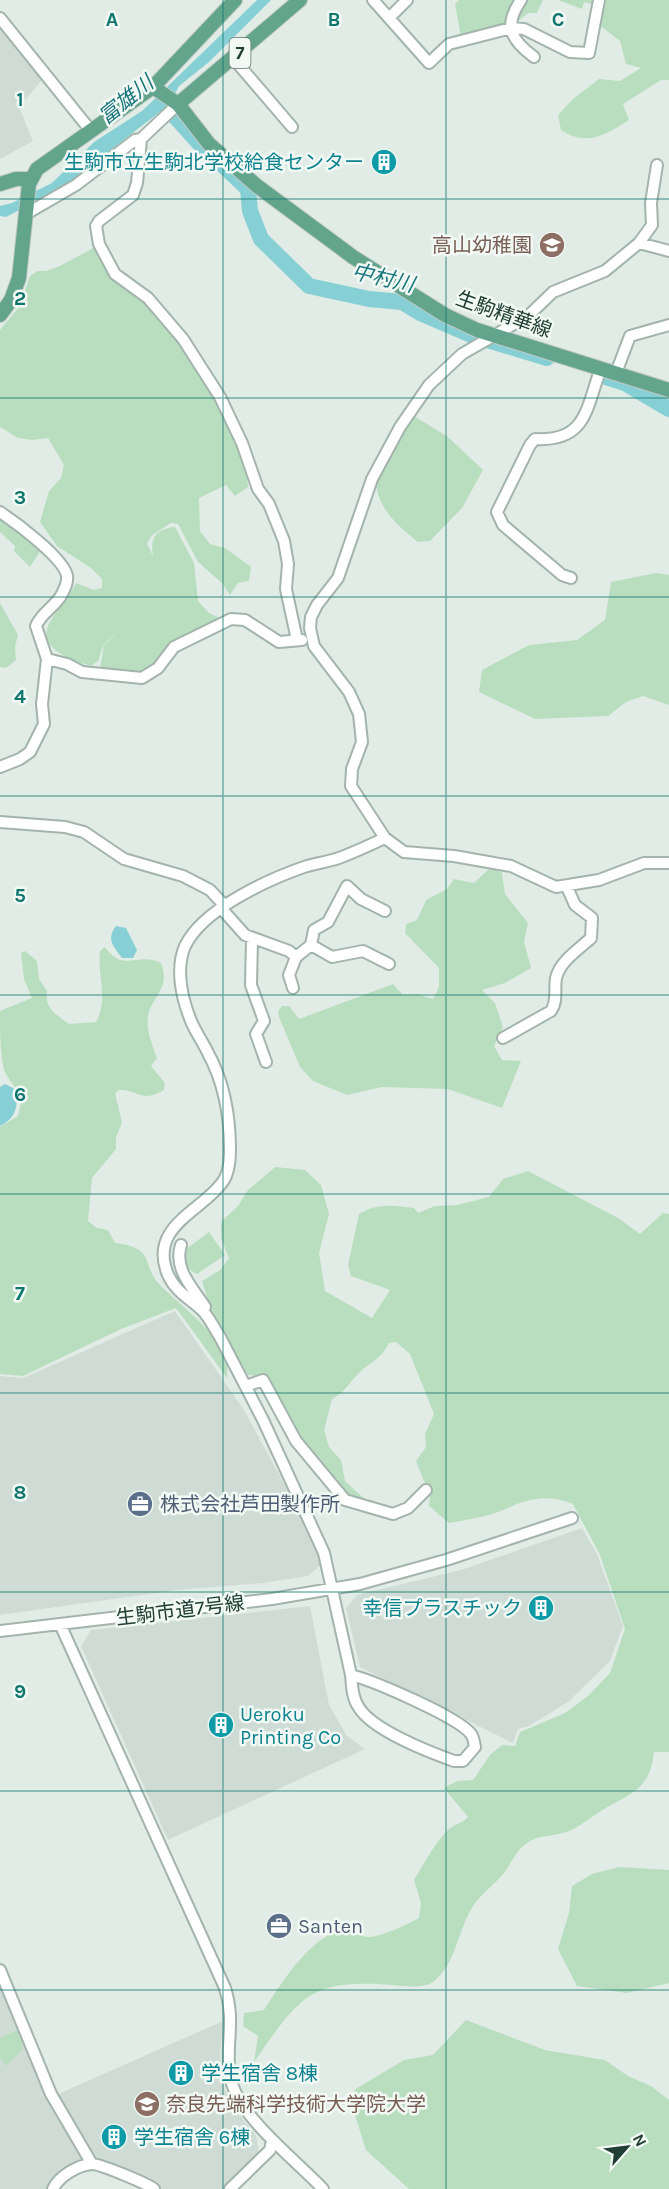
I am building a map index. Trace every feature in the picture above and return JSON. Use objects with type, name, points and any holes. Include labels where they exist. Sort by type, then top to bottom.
[{"type":"main road","name":"7","points":[[30,181],[45,163],[156,89],[235,0]]},
{"type":"main road","name":"7","points":[[177,102],[233,58],[300,0]]},
{"type":"main road","points":[[156,89],[177,102]]},
{"type":"main road","name":"生駒精華線","points":[[177,102],[209,144],[225,159],[314,230],[445,315],[490,337],[669,390]]},
{"type":"main road","points":[[0,184],[16,179],[30,181],[17,288],[0,315]]},
{"type":"street","points":[[373,0],[390,16],[429,63],[449,44],[511,28],[524,29],[570,52],[589,53],[599,0]]},
{"type":"street","points":[[390,16],[407,0]]},
{"type":"street","points":[[521,0],[512,14],[511,28],[517,44],[534,57]]},
{"type":"street","points":[[0,18],[91,131]]},
{"type":"street","points":[[233,58],[292,127]]},
{"type":"street","points":[[26,214],[76,186],[135,140],[141,139],[177,102]]},
{"type":"street","points":[[141,139],[137,183],[133,195],[99,221],[96,226],[99,244],[115,274],[148,298],[169,321],[220,397],[249,460],[258,489],[269,504],[284,541],[288,564],[286,589],[297,640]]},
{"type":"street","points":[[657,165],[651,203],[652,225],[639,243],[605,271],[564,286],[528,316],[475,346],[447,366],[429,385],[400,427],[372,479],[338,578],[316,605],[311,617],[312,639],[320,656],[349,692],[359,714],[362,742],[352,769],[351,786],[385,838],[404,852],[454,856],[511,866],[549,886],[567,887],[599,880],[644,863],[669,863]]},
{"type":"street","points":[[639,243],[669,251]]},
{"type":"street","points":[[616,373],[630,336],[669,325]]},
{"type":"street","points":[[571,578],[562,575],[503,525],[497,512],[535,439],[561,438],[579,427],[601,368]]},
{"type":"street","points":[[0,512],[18,522],[67,574],[66,586],[61,596],[36,626],[48,659],[42,704],[43,729],[30,752],[0,767]]},
{"type":"street","points":[[48,659],[67,664],[82,672],[146,677],[158,669],[174,647],[231,619],[245,620],[279,642],[312,639]]},
{"type":"street","points":[[0,822],[64,826],[84,832],[124,860],[183,876],[210,890],[237,927],[252,939],[266,942],[296,957]]},
{"type":"street","points":[[351,1675],[370,1680],[456,1723],[471,1734],[475,1748],[463,1761],[454,1761],[389,1732],[368,1719],[357,1706],[333,1588],[325,1568],[324,1553],[306,1508],[220,1337],[203,1311],[178,1292],[168,1273],[165,1255],[169,1237],[175,1227],[184,1215],[222,1184],[229,1165],[230,1149],[224,1090],[209,1053],[190,1020],[181,984],[180,967],[186,944],[223,906],[287,874],[338,859],[385,838]]},
{"type":"street","points":[[293,988],[290,975],[296,957],[311,945],[314,930],[331,918],[347,886],[361,899],[385,911]]},
{"type":"street","points":[[503,1038],[552,1011],[555,1006],[556,977],[560,969],[591,938],[592,918],[575,905],[567,887]]},
{"type":"street","points":[[252,939],[251,985],[264,1021],[256,1034],[266,1062]]},
{"type":"street","points":[[311,945],[333,957],[363,951],[389,964]]},
{"type":"street","points":[[181,1245],[178,1252],[181,1268],[205,1307],[203,1311]]},
{"type":"street","points":[[246,1386],[263,1380],[296,1441],[345,1500],[393,1514],[408,1508],[426,1490]]},
{"type":"street","name":"生駒市道7号線","points":[[0,1631],[272,1599],[360,1584],[446,1560],[572,1518]]},
{"type":"street","points":[[60,1624],[225,1988],[231,2009],[229,2062],[235,2094],[272,2140],[323,2189]]},
{"type":"street","points":[[0,1970],[51,2094],[92,2164]]},
{"type":"street","points":[[230,2189],[270,2150],[272,2140]]},
{"type":"street","points":[[54,2189],[62,2176],[92,2164],[140,2180],[154,2189]]},
{"type":"shaded area","points":[[0,29],[42,80],[19,107],[33,141],[0,159]]},
{"type":"shaded area","points":[[175,1311],[244,1410],[320,1550],[322,1564],[308,1576],[263,1583],[177,1590],[0,1615],[0,1376],[23,1378]]},
{"type":"shaded area","points":[[582,1528],[597,1554],[623,1626],[610,1661],[568,1702],[529,1726],[518,1729],[513,1743],[360,1667],[346,1608],[357,1595],[461,1570]]},
{"type":"shaded area","points":[[310,1606],[329,1705],[347,1736],[365,1749],[168,1840],[81,1646],[91,1630]]},
{"type":"shaded area","points":[[0,1984],[47,2092],[83,2157],[80,2163],[60,2169],[49,2189],[0,2189]]},
{"type":"shaded area","name":"奈良先端科学技術大学院大学","points":[[223,2021],[220,2055],[224,2088],[237,2112],[256,2135],[259,2154],[223,2189],[163,2189],[142,2177],[92,2159],[56,2095]]},
{"type":"green space","points":[[459,0],[543,0],[537,13],[528,13],[516,23],[461,37],[455,4]]},
{"type":"green space","points":[[558,0],[669,0],[669,80],[661,80],[623,104],[629,120],[596,137],[579,138],[561,130],[558,115],[573,99],[599,79],[620,81],[641,68],[626,64],[620,41],[599,25],[595,5],[584,2],[582,9]]},
{"type":"green space","points":[[97,246],[170,326],[215,393],[245,460],[248,487],[235,496],[226,485],[199,498],[200,531],[210,544],[225,548],[251,567],[249,581],[238,583],[230,595],[222,583],[198,562],[178,524],[171,523],[151,536],[147,544],[153,556],[153,539],[158,532],[175,527],[194,563],[198,601],[209,613],[222,619],[142,674],[100,669],[104,645],[99,660],[91,666],[66,657],[51,646],[47,639],[50,622],[76,583],[94,590],[102,588],[102,579],[91,568],[57,546],[40,522],[49,491],[61,478],[64,465],[48,438],[32,440],[18,438],[0,427],[0,330],[19,307],[30,276],[38,271],[60,266]]},
{"type":"green space","points":[[414,416],[448,437],[483,470],[462,508],[430,541],[418,542],[397,524],[385,509],[376,483],[402,432]]},
{"type":"green space","points":[[0,518],[15,526],[41,550],[30,567],[14,551],[15,546],[0,532]]},
{"type":"green space","points":[[656,573],[669,575],[669,705],[643,696],[626,702],[608,716],[535,719],[479,692],[482,670],[529,645],[577,640],[605,620],[611,582]]},
{"type":"green space","points":[[0,603],[18,635],[15,647],[16,660],[6,668],[0,667]]},
{"type":"green space","points":[[491,867],[502,873],[505,894],[528,923],[524,942],[531,968],[505,983],[482,990],[495,1003],[503,1027],[494,1046],[502,1060],[521,1061],[502,1108],[448,1089],[382,1087],[347,1095],[313,1081],[300,1067],[279,1017],[278,1011],[282,1006],[289,1006],[299,1019],[393,984],[403,995],[417,994],[433,999],[439,987],[439,968],[405,933],[406,924],[417,920],[426,900],[447,889],[454,879],[474,883]]},
{"type":"green space","points":[[105,947],[112,955],[125,961],[145,959],[161,963],[164,979],[150,1009],[148,1027],[157,1058],[151,1066],[165,1083],[164,1090],[149,1096],[126,1090],[119,1090],[115,1094],[122,1122],[116,1138],[116,1149],[92,1178],[88,1221],[97,1228],[108,1230],[115,1243],[128,1245],[143,1253],[159,1284],[215,1339],[227,1362],[227,1378],[176,1308],[121,1329],[23,1376],[0,1374],[0,1127],[18,1116],[22,1098],[4,1070],[0,1011],[32,998],[24,979],[21,953],[25,951],[37,961],[39,979],[47,991],[47,1002],[52,1011],[69,1024],[96,1022],[102,1005],[100,951]]},
{"type":"green space","points":[[275,1167],[305,1170],[321,1185],[329,1214],[319,1253],[325,1291],[372,1318],[390,1290],[351,1276],[348,1265],[359,1214],[365,1210],[399,1206],[414,1208],[418,1213],[435,1206],[457,1205],[489,1197],[503,1179],[528,1171],[618,1218],[640,1234],[663,1213],[669,1214],[669,1752],[654,1752],[652,1764],[644,1782],[631,1794],[573,1829],[534,1839],[525,1844],[504,1873],[473,1906],[452,1957],[441,1975],[433,1982],[419,1986],[364,1984],[324,1989],[308,1997],[295,2008],[254,2062],[258,2036],[243,2026],[244,2013],[264,2010],[298,1962],[321,1940],[333,1933],[348,1931],[372,1937],[419,1918],[421,1903],[414,1880],[443,1836],[450,1828],[468,1817],[444,1788],[457,1781],[473,1780],[490,1755],[502,1745],[515,1746],[520,1732],[565,1713],[588,1696],[610,1673],[625,1629],[600,1555],[573,1504],[562,1500],[542,1498],[490,1515],[449,1523],[429,1506],[430,1496],[416,1461],[426,1447],[425,1434],[434,1414],[410,1354],[396,1342],[389,1343],[378,1358],[332,1399],[324,1430],[329,1447],[341,1460],[345,1481],[370,1504],[343,1494],[299,1439],[268,1377],[248,1375],[212,1313],[202,1281],[220,1270],[229,1258],[221,1238],[221,1222],[238,1206],[248,1190]]},
{"type":"green space","points":[[209,1232],[225,1255],[197,1274],[186,1266],[181,1253]]},
{"type":"green space","points":[[619,1867],[669,1870],[669,1983],[627,1993],[577,1986],[558,1949],[569,1913],[572,1886],[592,1874]]},
{"type":"green space","points":[[466,2020],[545,2050],[605,2060],[628,2076],[651,2086],[669,2100],[669,2189],[409,2189],[366,2150],[354,2112],[354,2090],[404,2060],[433,2055]]},
{"type":"green space","points":[[17,2030],[22,2039],[22,2050],[6,2066],[0,2057],[0,2038]]},
{"type":"water","points":[[257,0],[271,0],[209,62],[179,86],[170,104],[64,186],[6,217],[0,216],[0,206],[12,203],[52,183],[94,142],[142,111]]},
{"type":"water","points":[[116,926],[126,928],[137,950],[133,958],[122,958],[114,946],[111,935]]},
{"type":"water","points":[[5,1084],[15,1089],[17,1101],[13,1115],[0,1126],[0,1087]]},
{"type":"waterway","name":"中村川","points":[[162,102],[198,142],[248,189],[250,211],[261,239],[309,286],[369,299],[402,302],[420,313],[471,335],[547,358]]},
{"type":"waterway","name":"中村川","points":[[606,377],[625,383],[669,409]]},
{"type":"place","name":"生駒市立生駒北学校給食センター","points":[[384,162]]},
{"type":"place","name":"高山幼稚園","points":[[552,245]]},
{"type":"place","name":"株式会社芦田製作所","points":[[140,1504]]},
{"type":"place","name":"幸信プラスチック","points":[[541,1608]]},
{"type":"place","name":"Ueroku Printing Co","points":[[221,1725]]},
{"type":"place","name":"Santen","points":[[279,1926]]},
{"type":"place","name":"学生宿舎 8棟","points":[[181,2073]]},
{"type":"place","name":"奈良先端科学技術大学院大学","points":[[147,2104]]},
{"type":"place","name":"学生宿舎 6棟","points":[[114,2137]]},
{"type":"water label","name":"富雄川","points":[[126,100]]}]
